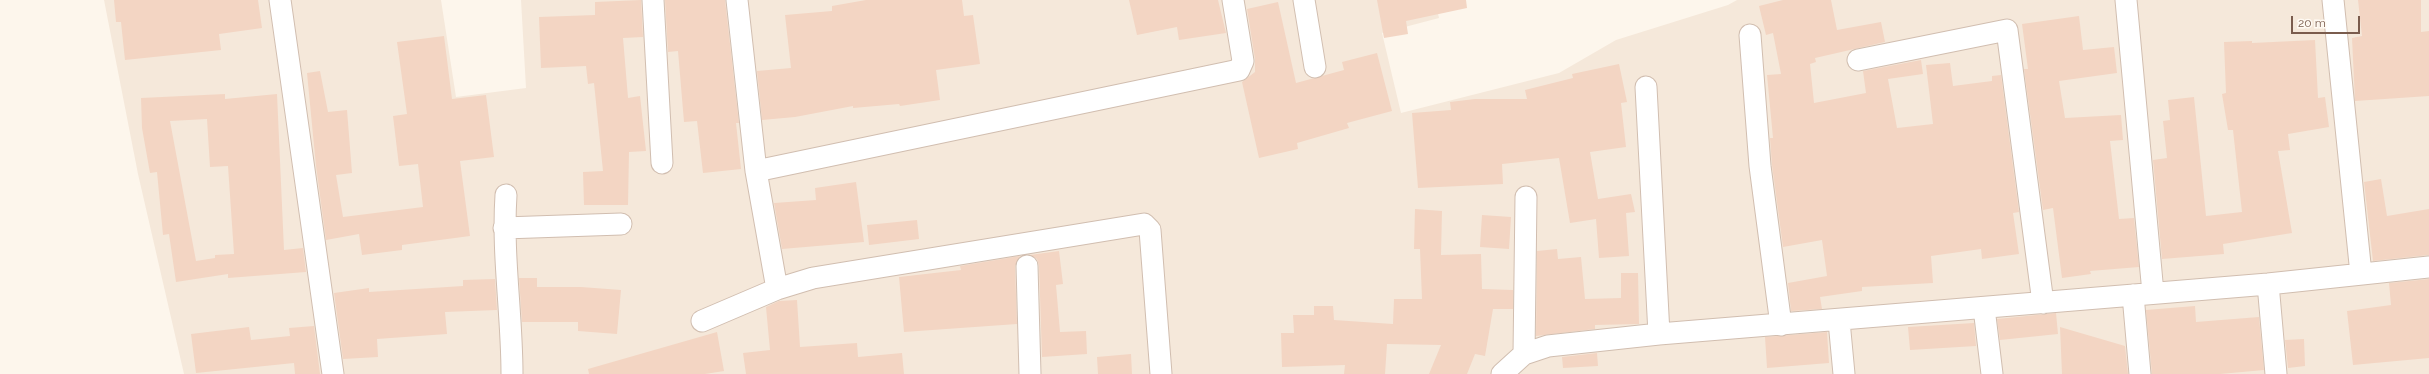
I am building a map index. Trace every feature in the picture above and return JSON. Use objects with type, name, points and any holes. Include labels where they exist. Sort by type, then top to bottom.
[{"type":"street","points":[[280,0],[333,374]]},
{"type":"street","points":[[653,0],[662,163]]},
{"type":"street","points":[[737,0],[756,171],[777,289]]},
{"type":"street","points":[[756,171],[1239,70],[1243,61],[1233,0]]},
{"type":"street","points":[[1304,0],[1315,67]]},
{"type":"street","points":[[2126,0],[2143,294],[2140,374]]},
{"type":"street","points":[[2333,0],[2361,274]]},
{"type":"street","points":[[1858,60],[2007,30],[2043,303]]},
{"type":"street","points":[[1750,35],[1760,166],[1781,324]]},
{"type":"street","points":[[1646,87],[1659,334]]},
{"type":"street","points":[[506,195],[504,228],[512,342],[512,374]]},
{"type":"street","points":[[1524,354],[1526,198]]},
{"type":"street","points":[[504,228],[621,224]]},
{"type":"street","points":[[702,321],[777,289],[813,278],[1144,224],[1150,230],[1161,374]]},
{"type":"street","points":[[1027,266],[1030,374]]},
{"type":"street","points":[[1502,374],[1524,354],[1548,346],[1659,334],[1839,321],[2268,284],[2429,267]]},
{"type":"street","points":[[2268,284],[2276,374]]},
{"type":"street","points":[[1984,308],[1992,374]]},
{"type":"street","points":[[1839,321],[1844,374]]},
{"type":"shaded area","points":[[104,0],[441,0],[456,97],[526,88],[521,0],[1435,0],[1439,18],[1382,33],[1401,113],[1559,73],[1616,40],[1728,5],[1737,0],[2429,0],[2429,374],[184,374],[138,174]]},
{"type":"building","points":[[114,0],[258,0],[262,28],[219,34],[221,50],[125,60],[121,22],[116,22]]},
{"type":"building","points":[[641,0],[643,37],[623,38],[628,98],[640,96],[646,151],[629,152],[628,205],[584,205],[583,172],[603,171],[594,83],[588,84],[586,66],[541,68],[539,17],[595,15],[595,2]]},
{"type":"building","points":[[665,0],[725,0],[739,123],[736,123],[741,169],[703,173],[697,121],[684,122],[678,51],[668,52]]},
{"type":"building","points":[[866,0],[962,0],[964,16],[973,15],[980,64],[936,70],[940,100],[900,106],[899,104],[853,108],[853,106],[795,117],[762,120],[757,71],[791,68],[785,15],[832,11],[832,6]]},
{"type":"building","points":[[1129,0],[1218,0],[1226,33],[1179,40],[1177,27],[1137,35]]},
{"type":"building","points":[[1377,0],[1466,0],[1467,8],[1406,21],[1408,34],[1384,38]]},
{"type":"building","points":[[1783,0],[1831,0],[1837,30],[1881,22],[1885,42],[1815,58],[1816,62],[1810,64],[1814,103],[1866,93],[1863,71],[1921,60],[1923,74],[1888,79],[1897,128],[1933,124],[1926,65],[1950,63],[1953,86],[1992,81],[1992,76],[2001,75],[2019,212],[2013,213],[2019,254],[1982,259],[1981,249],[1931,256],[1933,283],[1862,287],[1862,291],[1820,297],[1822,309],[1791,311],[1788,283],[1827,276],[1822,240],[1783,247],[1772,165],[1770,138],[1773,138],[1767,75],[1781,74],[1773,33],[1766,35],[1759,6]]},
{"type":"building","points":[[2358,0],[2421,0],[2421,32],[2429,31],[2429,96],[2355,101],[2352,38],[2362,36]]},
{"type":"building","points":[[1278,2],[1296,83],[1344,70],[1342,62],[1377,53],[1392,111],[1347,123],[1349,128],[1297,143],[1298,149],[1259,158],[1242,82],[1255,72],[1255,59],[1247,9]]},
{"type":"building","points":[[2079,16],[2083,50],[2114,47],[2117,73],[2059,81],[2065,118],[2121,115],[2123,140],[2110,141],[2119,219],[2134,218],[2139,267],[2090,271],[2091,274],[2062,278],[2053,208],[2043,210],[2024,69],[2028,69],[2022,24]]},
{"type":"building","points":[[444,36],[452,99],[486,95],[494,157],[460,161],[470,236],[402,245],[402,250],[362,255],[359,234],[326,240],[316,166],[307,73],[320,71],[328,112],[347,110],[352,173],[336,175],[343,217],[423,207],[418,164],[399,166],[393,116],[407,114],[397,42]]},
{"type":"building","points":[[2315,40],[2318,98],[2325,97],[2329,127],[2288,134],[2290,150],[2278,151],[2292,233],[2223,244],[2224,254],[2162,259],[2153,160],[2167,158],[2163,121],[2170,120],[2168,100],[2194,97],[2206,216],[2242,212],[2233,130],[2228,130],[2222,94],[2226,93],[2224,42],[2252,41],[2252,43]]},
{"type":"building","points":[[1619,64],[1627,102],[1621,103],[1626,147],[1590,152],[1598,199],[1631,194],[1635,212],[1626,213],[1629,256],[1599,258],[1596,219],[1570,223],[1559,158],[1502,164],[1503,184],[1418,188],[1412,113],[1451,110],[1450,102],[1475,99],[1527,99],[1525,90],[1573,78],[1572,74]]},
{"type":"building","points":[[225,94],[225,99],[277,94],[284,250],[303,248],[306,272],[228,278],[228,274],[176,282],[169,234],[163,235],[157,172],[150,173],[142,128],[141,98]],"holes":[[[207,119],[210,167],[228,166],[234,254],[215,255],[215,258],[196,261],[170,121]]]},
{"type":"building","points":[[2381,179],[2387,216],[2429,209],[2429,255],[2373,261],[2364,182]]},
{"type":"building","points":[[856,182],[864,242],[782,249],[774,203],[816,200],[815,188]]},
{"type":"building","points":[[1415,209],[1442,211],[1441,255],[1481,254],[1482,289],[1513,290],[1513,309],[1493,309],[1485,356],[1475,354],[1467,374],[1429,374],[1441,345],[1387,344],[1385,374],[1344,374],[1345,365],[1282,367],[1281,333],[1294,333],[1293,315],[1314,315],[1314,306],[1333,306],[1334,320],[1393,324],[1394,299],[1422,299],[1420,249],[1414,249]]},
{"type":"building","points":[[1482,215],[1511,217],[1509,249],[1480,247]]},
{"type":"building","points":[[917,220],[919,239],[869,245],[867,225]]},
{"type":"building","points":[[1557,249],[1558,259],[1581,257],[1585,299],[1621,298],[1621,273],[1638,273],[1639,324],[1595,325],[1595,329],[1536,336],[1537,251]]},
{"type":"building","points":[[1059,251],[1063,284],[1056,285],[1060,332],[1086,331],[1087,354],[1042,357],[1039,266],[1037,259],[1030,255]]},
{"type":"building","points":[[1020,256],[1015,266],[1017,324],[904,332],[899,277],[961,270],[960,266]]},
{"type":"building","points":[[519,278],[537,278],[537,287],[581,287],[621,290],[617,334],[578,331],[578,322],[522,322]]},
{"type":"building","points":[[495,279],[497,310],[445,312],[447,334],[377,339],[378,357],[343,359],[334,293],[369,288],[369,292],[463,286],[463,280]]},
{"type":"building","points":[[2429,279],[2429,358],[2353,365],[2347,311],[2391,305],[2389,283]]},
{"type":"building","points":[[797,300],[800,347],[857,343],[858,357],[902,353],[904,374],[746,374],[743,353],[770,350],[766,307],[779,301]]},
{"type":"building","points":[[2195,306],[2196,322],[2259,317],[2264,370],[2220,374],[2152,374],[2146,310]]},
{"type":"building","points":[[2056,313],[2058,334],[2000,340],[1997,319]]},
{"type":"building","points":[[1974,323],[1976,346],[1910,350],[1908,327]]},
{"type":"building","points":[[314,326],[320,374],[295,374],[294,363],[196,373],[191,334],[249,327],[251,340],[290,336],[289,328]]},
{"type":"building","points":[[2060,327],[2125,346],[2128,374],[2062,374]]},
{"type":"building","points":[[717,332],[724,371],[705,374],[589,374],[588,369]]},
{"type":"building","points":[[1827,332],[1829,363],[1767,368],[1765,337]]},
{"type":"building","points":[[2304,339],[2305,366],[2288,368],[2285,340]]},
{"type":"building","points":[[1597,353],[1598,366],[1563,368],[1562,357]]},
{"type":"building","points":[[1131,354],[1132,374],[1098,374],[1097,357]]}]
